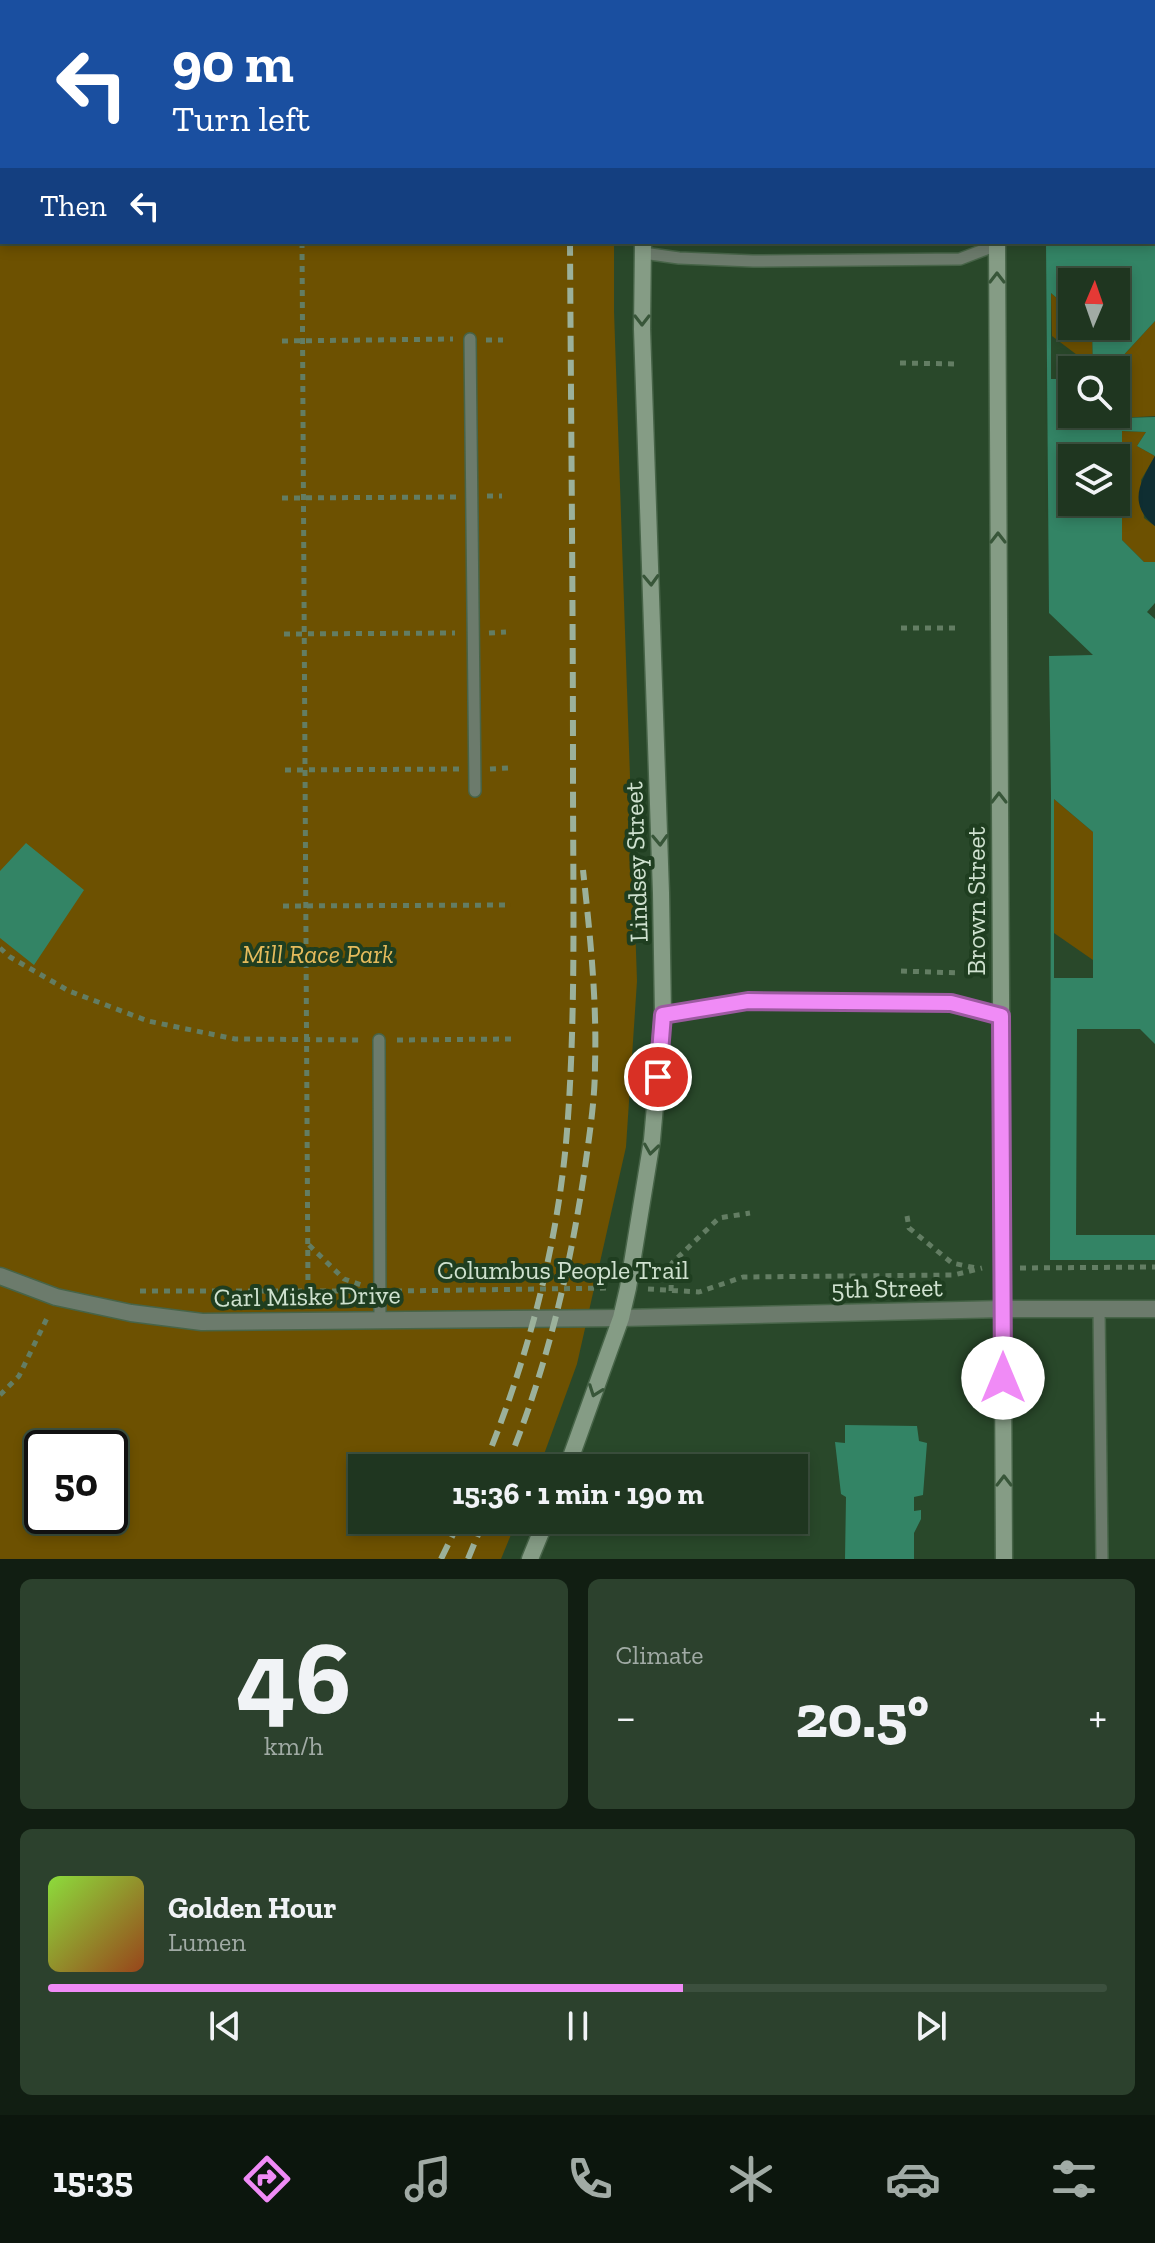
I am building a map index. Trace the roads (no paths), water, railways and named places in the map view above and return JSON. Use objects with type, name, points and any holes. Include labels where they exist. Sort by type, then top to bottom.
[{"type":"main road","name":"Brown Street","points":[[997,244],[1004,1559]]},
{"type":"main road","name":"Lindsey Street","points":[[572,1454],[621,1318],[628,1288],[652,1140],[663,1015],[643,345],[643,247]]},
{"type":"main road","points":[[530,1559],[540,1534]]},
{"type":"street","name":"Carl Miske Drive","points":[[0,1276],[56,1297],[131,1313],[202,1322],[621,1318]]},
{"type":"street","name":"5th Street","points":[[621,1318],[1003,1309],[1155,1309]]},
{"type":"lane","points":[[643,247],[679,258],[753,261],[960,259],[997,244]]},
{"type":"lane","points":[[470,339],[475,791]]},
{"type":"lane","points":[[663,1015],[763,1001],[951,1003],[1001,1016]]},
{"type":"lane","points":[[379,1040],[380,1320]]},
{"type":"lane","points":[[1099,1309],[1102,1559]]},
{"type":"water","points":[[1155,456],[1155,526],[1141,509],[1139,492]]},
{"type":"railway","points":[[489,1454],[527,1345],[538,1303],[556,1217],[567,1131],[573,954],[570,244]]},
{"type":"railway","points":[[512,1454],[533,1397],[554,1324],[578,1212],[590,1133],[595,1079],[595,1016],[583,870]]},
{"type":"railway","points":[[441,1559],[453,1534]]},
{"type":"railway","points":[[468,1559],[478,1534]]},
{"type":"park label","name":"Mill Race Park","points":[[318,954]]}]
